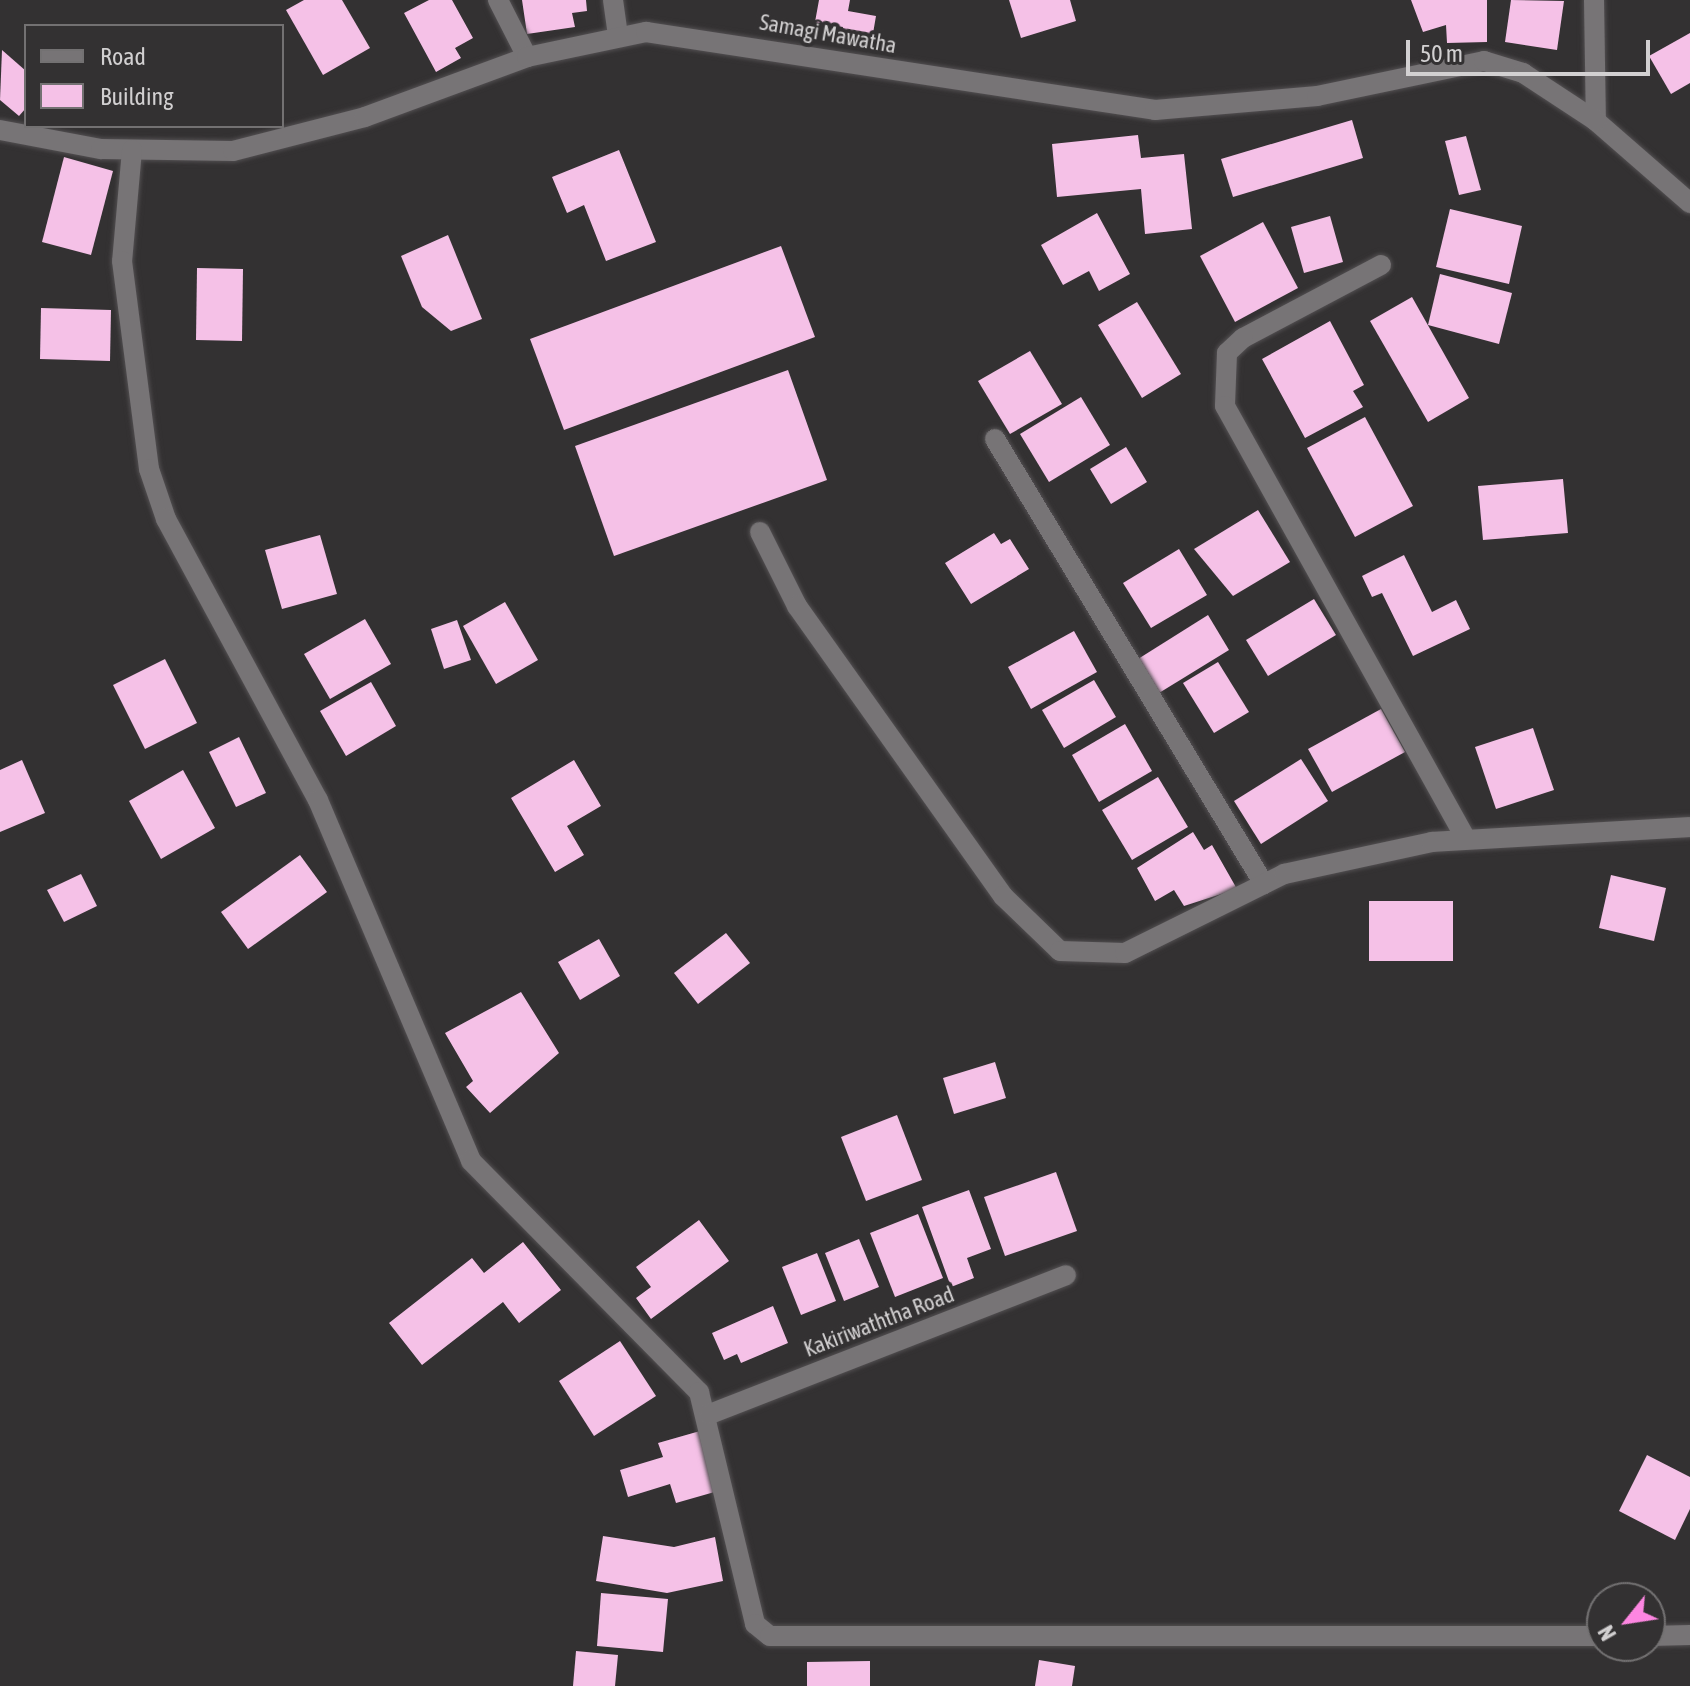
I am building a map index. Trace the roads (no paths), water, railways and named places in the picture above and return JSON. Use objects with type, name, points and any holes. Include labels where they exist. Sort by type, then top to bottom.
[{"type":"street","points":[[498,0],[527,57]]},
{"type":"street","points":[[613,0],[618,37]]},
{"type":"street","points":[[1594,0],[1596,121]]},
{"type":"street","name":"Samagi Mawatha","points":[[0,130],[132,150],[233,151],[365,117],[527,57],[646,32],[738,42],[1155,110],[1317,96],[1484,61],[1523,73],[1596,121],[1690,203]]},
{"type":"street","points":[[132,150],[122,261],[149,469],[166,519],[318,800],[471,1161],[699,1392],[710,1414],[755,1624],[770,1636],[1586,1636]]},
{"type":"street","points":[[1381,265],[1243,338],[1227,353],[1225,406],[1466,839]]},
{"type":"street","points":[[995,439],[1264,884]]},
{"type":"street","points":[[760,532],[797,606],[1003,896],[1060,951],[1125,953],[1264,884],[1466,839],[1690,827]]},
{"type":"street","name":"Kakiriwaththa Road","points":[[710,1414],[1066,1275]]},
{"type":"street","points":[[1666,1636],[1690,1635]]}]
